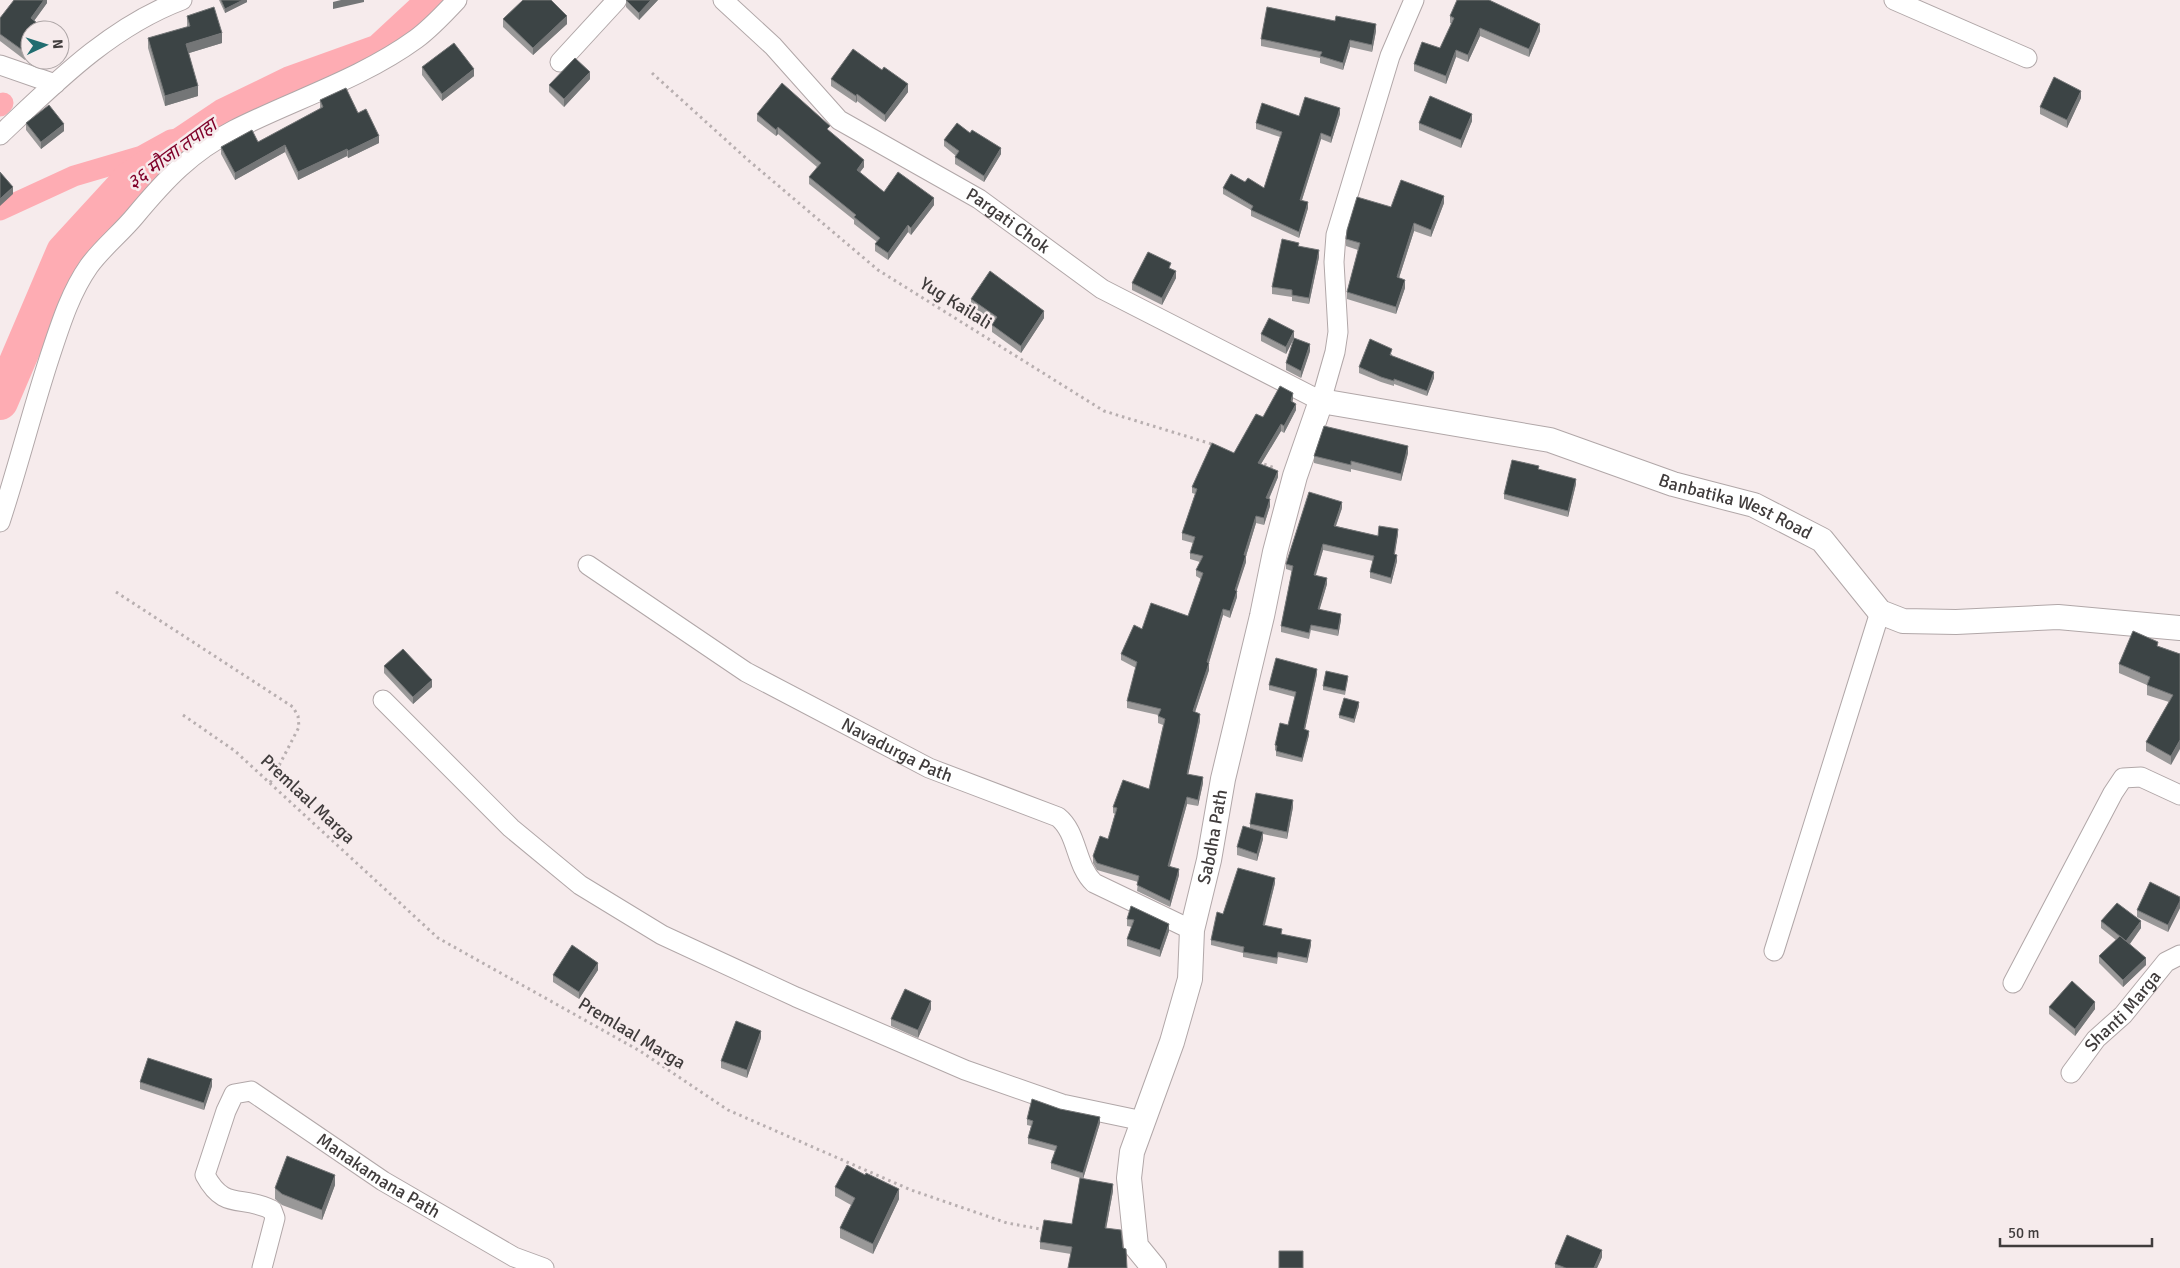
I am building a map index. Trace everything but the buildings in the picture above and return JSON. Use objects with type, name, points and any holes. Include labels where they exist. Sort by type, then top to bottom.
[{"type":"street","points":[[0,135],[55,84],[129,24],[182,0]]},
{"type":"street","points":[[0,522],[13,482],[29,418],[58,332],[76,288],[90,266],[178,167],[201,150],[233,130],[378,62],[416,39],[442,17],[457,0]]},
{"type":"street","points":[[560,62],[618,0]]},
{"type":"street","name":"Pargati Chok","points":[[723,0],[773,46],[839,120],[979,200],[1102,288],[1321,401]]},
{"type":"street","points":[[1321,401],[1336,352],[1338,332],[1334,262],[1336,235],[1390,56],[1414,0]]},
{"type":"street","points":[[1894,0],[2027,58]]},
{"type":"street","points":[[0,65],[55,84]]},
{"type":"street","name":"Sabdha Path","points":[[1154,1268],[1136,1246],[1129,1178],[1132,1152],[1172,1042],[1190,979],[1192,930],[1209,860],[1223,779],[1262,616],[1275,552],[1295,476],[1321,401]]},
{"type":"street","name":"Banbatika West Road","points":[[1321,401],[1550,440],[1673,484],[1754,505],[1822,540],[1880,612]]},
{"type":"street","name":"Navadurga Path","points":[[588,565],[746,672],[929,768],[1058,817],[1067,826],[1084,873],[1094,883],[1192,930]]},
{"type":"street","points":[[1774,951],[1880,612],[1903,621],[1956,622],[2058,617],[2180,628]]},
{"type":"street","points":[[383,700],[510,828],[580,885],[662,935],[796,997],[965,1070],[1062,1104],[1143,1121]]},
{"type":"street","points":[[2013,983],[2113,793],[2123,778],[2141,777],[2180,795]]},
{"type":"street","name":"Shanti Marga","points":[[2071,1073],[2096,1039],[2123,1015],[2166,962],[2180,955]]},
{"type":"street","name":"Manakamana Path","points":[[262,1268],[275,1218],[272,1210],[259,1203],[226,1200],[212,1187],[205,1175],[226,1111],[234,1094],[251,1091],[383,1182],[514,1257],[544,1268]]},
{"type":"path","name":"Yug Kailali","points":[[652,73],[748,160],[878,270],[1104,411],[1199,439],[1224,449]]},
{"type":"path","points":[[1249,459],[1295,476]]},
{"type":"path","points":[[116,592],[293,707],[298,716],[299,727],[270,783]]},
{"type":"path","name":"Premlaal Marga","points":[[184,715],[235,751],[438,938],[640,1051],[728,1110],[911,1190],[1007,1222],[1053,1231]]},
{"type":"waterway","name":"३६ मौजा तपाहा","points":[[0,402],[64,252],[131,179],[225,116],[291,84],[380,52],[436,0]]},
{"type":"waterway","points":[[0,106],[3,103]]},
{"type":"waterway","points":[[0,210],[74,176],[142,156],[171,140],[193,137]]}]
